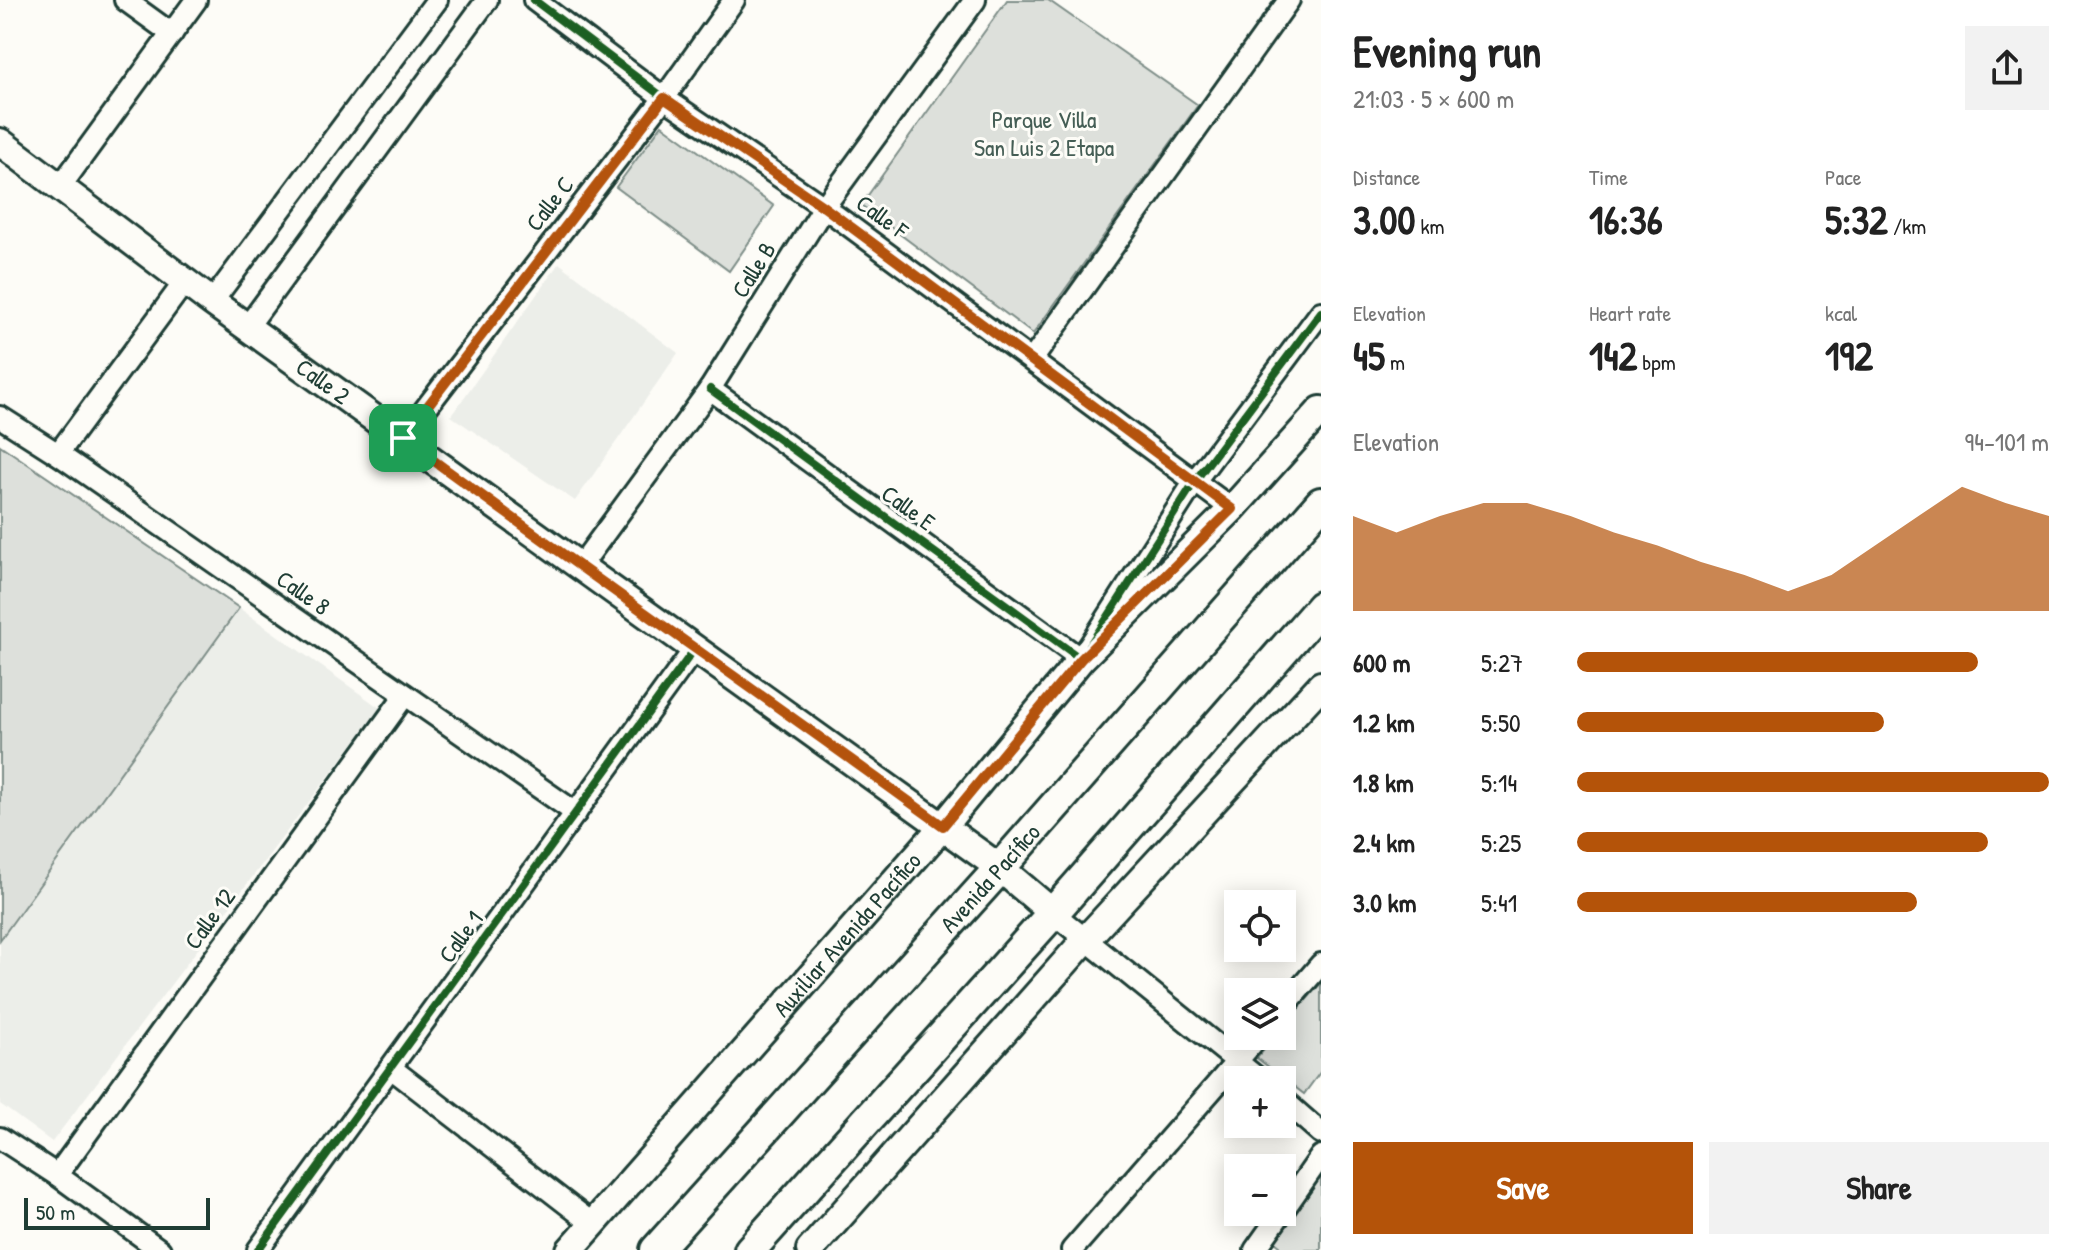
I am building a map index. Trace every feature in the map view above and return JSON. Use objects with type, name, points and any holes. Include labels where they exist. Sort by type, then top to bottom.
[{"type":"main road","name":"Calle 2","points":[[0,142],[212,302],[943,826],[1000,868],[1053,913]]},
{"type":"main road","name":"Auxiliar Avenida Pacífico","points":[[570,1250],[943,826],[1081,659],[1232,509],[1321,410]]},
{"type":"main road","name":"Avenida Pacífico","points":[[656,1250],[1000,868],[1321,503]]},
{"type":"main road","points":[[750,1250],[1053,913],[1321,607]]},
{"type":"main road","points":[[810,1250],[1086,939],[1321,685]]},
{"type":"street","points":[[125,0],[172,34]]},
{"type":"street","points":[[60,187],[196,0]]},
{"type":"street","points":[[212,302],[437,0]]},
{"type":"street","points":[[248,326],[487,0]]},
{"type":"street","name":"Calle F","points":[[534,0],[664,98],[824,207],[1232,509]]},
{"type":"street","name":"Calle C","points":[[403,438],[664,98],[734,0]]},
{"type":"street","name":"Calle B","points":[[579,568],[710,389],[824,207],[975,0]]},
{"type":"street","points":[[1032,360],[1289,0]]},
{"type":"street","points":[[58,454],[186,280]]},
{"type":"street","points":[[1081,659],[1195,481],[1321,312]]},
{"type":"street","name":"Calle E","points":[[710,389],[1081,659]]},
{"type":"street","name":"Calle 8","points":[[0,417],[576,813]]},
{"type":"street","name":"Calle 1","points":[[258,1250],[696,647]]},
{"type":"street","name":"Calle 12","points":[[57,1175],[405,695]]},
{"type":"street","points":[[1053,913],[1244,1066]]},
{"type":"street","points":[[1296,993],[1321,964]]},
{"type":"street","points":[[1072,1250],[1247,1050]]},
{"type":"street","points":[[391,1068],[593,1224]]},
{"type":"street","points":[[1296,1111],[1321,1133]]},
{"type":"street","points":[[0,1138],[160,1250]]},
{"type":"street","points":[[1296,1192],[1321,1156]]},
{"type":"street","points":[[1255,1250],[1272,1226]]},
{"type":"shaded area","points":[[559,263],[678,353],[575,501],[451,416]]},
{"type":"shaded area","points":[[239,608],[380,708],[52,1142],[0,1104],[0,930]]},
{"type":"green space","name":"Parque Villa San Luis 2 Etapa","points":[[1007,0],[1048,0],[1198,105],[1033,334],[861,205]]},
{"type":"green space","points":[[662,125],[774,206],[729,271],[616,187]]},
{"type":"green space","points":[[0,445],[239,608],[0,940]]},
{"type":"green space","points":[[1321,983],[1321,1071],[1304,1094],[1296,1088],[1296,1066],[1267,1066],[1257,1058],[1264,1050],[1296,1050],[1296,1012]]},
{"type":"green space","points":[[1321,1163],[1321,1250],[1278,1250],[1280,1246],[1267,1236],[1274,1226],[1296,1226],[1296,1197]]},
{"type":"cycle path","points":[[534,0],[664,98],[824,207],[1232,509]]},
{"type":"cycle path","points":[[710,389],[1081,659],[1195,481],[1321,312]]},
{"type":"cycle path","points":[[258,1250],[696,647]]},
{"type":"route","points":[[664,98],[824,207],[1232,509],[1081,659],[943,826],[696,647],[579,568],[403,438],[664,98]]}]
